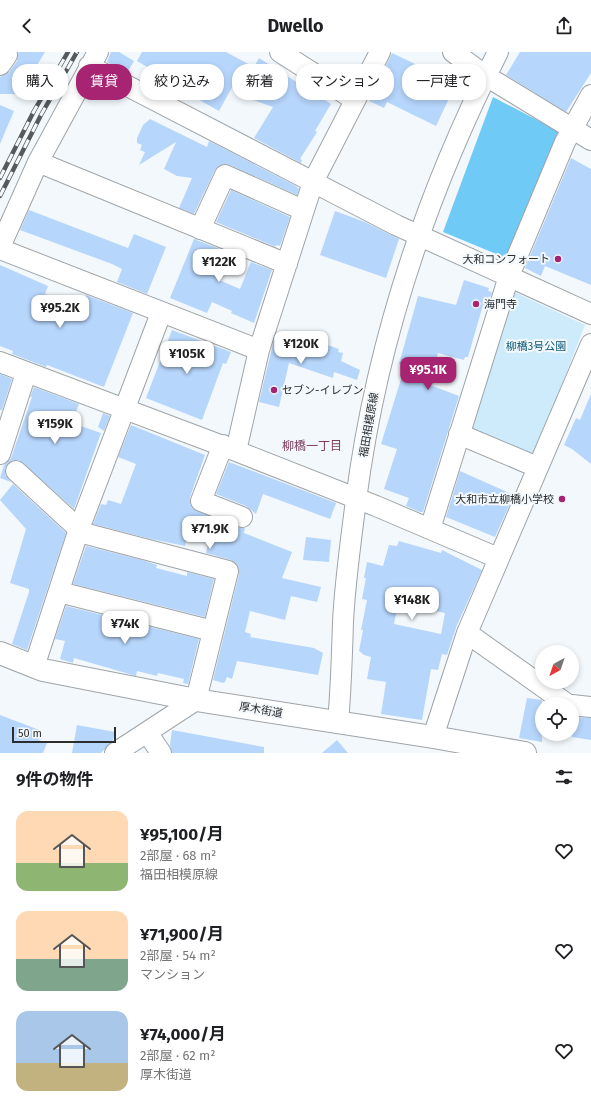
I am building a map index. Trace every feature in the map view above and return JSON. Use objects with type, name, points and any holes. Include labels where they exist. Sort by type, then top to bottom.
[{"type":"main road","name":"厚木街道","points":[[0,653],[34,667],[196,700],[525,753]]},
{"type":"street","points":[[280,52],[299,64]]},
{"type":"street","points":[[374,64],[380,52]]},
{"type":"street","points":[[453,52],[470,64]]},
{"type":"street","name":"福田相模原線","points":[[486,76],[498,52]]},
{"type":"street","points":[[259,350],[161,313],[0,248],[38,162],[94,59],[313,182],[419,235],[591,314]]},
{"type":"street","points":[[486,76],[591,140]]},
{"type":"street","points":[[430,528],[509,276],[572,128],[591,95]]},
{"type":"street","points":[[242,518],[201,501],[230,448],[259,350],[313,182],[355,100]]},
{"type":"street","name":"福田相模原線","points":[[338,723],[343,620],[356,498],[371,409],[389,335],[419,235],[448,159],[475,100]]},
{"type":"street","points":[[38,162],[286,264]]},
{"type":"street","points":[[200,229],[225,175],[303,210]]},
{"type":"street","points":[[34,667],[79,529],[161,313]]},
{"type":"street","points":[[433,737],[467,633],[591,344]]},
{"type":"street","points":[[0,362],[230,448],[430,528],[498,558]]},
{"type":"street","points":[[0,454],[26,372]]},
{"type":"street","points":[[459,434],[537,467]]},
{"type":"street","points":[[16,471],[83,533],[228,571],[196,700],[115,753]]},
{"type":"street","points":[[59,592],[213,631]]},
{"type":"street","points":[[467,633],[557,697]]},
{"type":"street","points":[[579,706],[591,707]]},
{"type":"street","points":[[147,732],[161,753]]},
{"type":"green space","name":"柳橋3号公園","points":[[512,291],[585,325],[533,459],[470,431]]},
{"type":"shaded area","points":[[493,97],[560,132],[506,258],[443,232]]},
{"type":"building","points":[[18,52],[45,52],[38,64],[15,64],[17,61]]},
{"type":"building","points":[[111,52],[119,52],[134,61],[132,64],[111,64],[107,62]]},
{"type":"building","points":[[142,52],[226,52],[248,64],[232,64],[232,87],[219,111],[199,100],[224,100],[224,64],[142,64],[137,61]]},
{"type":"building","points":[[520,52],[591,52],[591,73],[566,112],[506,75]]},
{"type":"building","points":[[392,53],[415,64],[402,64],[402,100],[448,100],[436,126],[387,102],[384,108],[369,101],[394,100],[394,64],[387,64]]},
{"type":"building","points":[[259,58],[268,64],[256,64]]},
{"type":"building","points":[[12,68],[12,94],[0,94],[0,77],[9,72]]},
{"type":"building","points":[[288,77],[296,82],[296,100],[325,100],[331,104],[315,131],[317,132],[300,159],[302,160],[301,163],[254,138],[273,107],[253,100],[288,100]]},
{"type":"building","points":[[0,105],[14,111],[0,144]]},
{"type":"building","points":[[150,119],[207,147],[209,141],[296,186],[299,189],[297,195],[230,165],[224,164],[215,170],[194,214],[179,208],[192,178],[177,176],[164,169],[176,142],[139,165],[145,152],[140,150],[142,145],[137,143],[137,138],[143,125]]},
{"type":"building","points":[[571,158],[591,169],[591,285],[545,266],[541,276],[525,268]]},
{"type":"building","points":[[231,190],[290,217],[280,246],[276,245],[276,247],[216,222]]},
{"type":"building","points":[[29,210],[128,248],[134,234],[166,247],[147,294],[117,282],[122,269],[20,230]]},
{"type":"building","points":[[335,211],[365,222],[399,239],[386,278],[320,255]]},
{"type":"building","points":[[194,239],[230,253],[219,280],[240,289],[251,262],[272,270],[254,323],[231,313],[232,311],[212,302],[207,313],[170,298]]},
{"type":"building","points":[[0,265],[48,286],[45,294],[81,308],[86,295],[133,313],[104,387],[47,365],[46,367],[12,354],[13,351],[0,346]]},
{"type":"building","points":[[464,280],[489,288],[488,291],[492,292],[487,306],[483,305],[468,357],[465,357],[464,360],[438,353],[430,385],[459,396],[423,512],[420,512],[406,506],[409,498],[384,489],[397,449],[381,444],[405,366],[399,364],[418,296],[456,305]]},
{"type":"building","points":[[172,330],[231,352],[226,364],[223,363],[202,420],[146,398]]},
{"type":"building","points":[[304,337],[339,349],[338,352],[343,353],[341,361],[360,370],[357,380],[334,372],[333,378],[289,363],[279,407],[259,402],[274,339],[295,345],[298,338],[303,340]]},
{"type":"building","points":[[0,374],[12,379],[2,410],[0,410]]},
{"type":"building","points":[[34,387],[79,404],[72,423],[101,433],[74,509],[19,460],[12,460],[5,468],[5,475],[11,482],[0,478],[4,465],[11,458]]},
{"type":"building","points":[[591,394],[591,464],[572,449],[564,445],[576,418],[580,420]]},
{"type":"building","points":[[103,413],[110,416],[104,431],[98,427]]},
{"type":"building","points":[[131,425],[205,455],[190,497],[192,508],[238,528],[245,528],[244,533],[292,552],[282,578],[321,587],[317,602],[291,596],[285,620],[250,611],[245,632],[251,634],[250,637],[314,648],[323,653],[318,675],[237,661],[232,679],[227,677],[223,683],[213,680],[239,574],[236,563],[231,560],[206,553],[211,532],[190,524],[185,546],[93,524],[101,504],[106,505],[108,500],[121,504],[136,464],[118,457]]},
{"type":"building","points":[[229,462],[336,503],[330,519],[263,494],[256,514],[246,506],[216,494]]},
{"type":"building","points":[[460,471],[514,495],[495,537],[446,517]]},
{"type":"building","points":[[13,484],[66,533],[27,650],[12,644],[29,592],[29,589],[10,583],[26,529],[0,500]]},
{"type":"building","points":[[306,537],[331,540],[329,562],[303,560]]},
{"type":"building","points":[[399,541],[441,553],[442,550],[482,570],[457,625],[447,655],[442,654],[438,670],[431,669],[422,720],[381,714],[386,682],[367,679],[371,657],[364,655],[359,651],[363,630],[361,630],[367,600],[362,599],[367,562],[383,566],[389,545],[397,546]],"holes":[[[398,603],[445,613],[441,634],[394,624]]]},
{"type":"building","points":[[86,546],[142,560],[157,565],[156,568],[187,576],[187,572],[214,579],[205,617],[73,584]]},
{"type":"building","points":[[66,606],[199,639],[188,684],[183,683],[184,679],[158,673],[157,676],[137,671],[136,676],[74,658],[73,663],[60,659],[65,641],[55,639]]},
{"type":"building","points":[[527,698],[535,699],[535,741],[519,738]]},
{"type":"building","points":[[0,715],[42,731],[39,740],[47,743],[43,753],[0,753]]},
{"type":"building","points":[[579,717],[591,718],[591,740],[579,738]]},
{"type":"building","points":[[77,725],[115,732],[113,740],[101,753],[72,753]]},
{"type":"building","points":[[172,730],[264,747],[264,753],[172,753],[170,745]]},
{"type":"building","points":[[337,740],[348,753],[322,753]]},
{"type":"railway","points":[[0,178],[34,111],[68,52]]},
{"type":"railway","points":[[0,196],[41,115],[77,52]]},
{"type":"place","name":"大和コンフォート","points":[[558,259]]},
{"type":"place","name":"海門寺","points":[[476,304]]},
{"type":"place","name":"セブン-イレブン","points":[[274,390]]},
{"type":"place","name":"大和市立柳橋小学校","points":[[562,499]]},
{"type":"district","name":"柳橋一丁目","points":[[312,446]]}]
